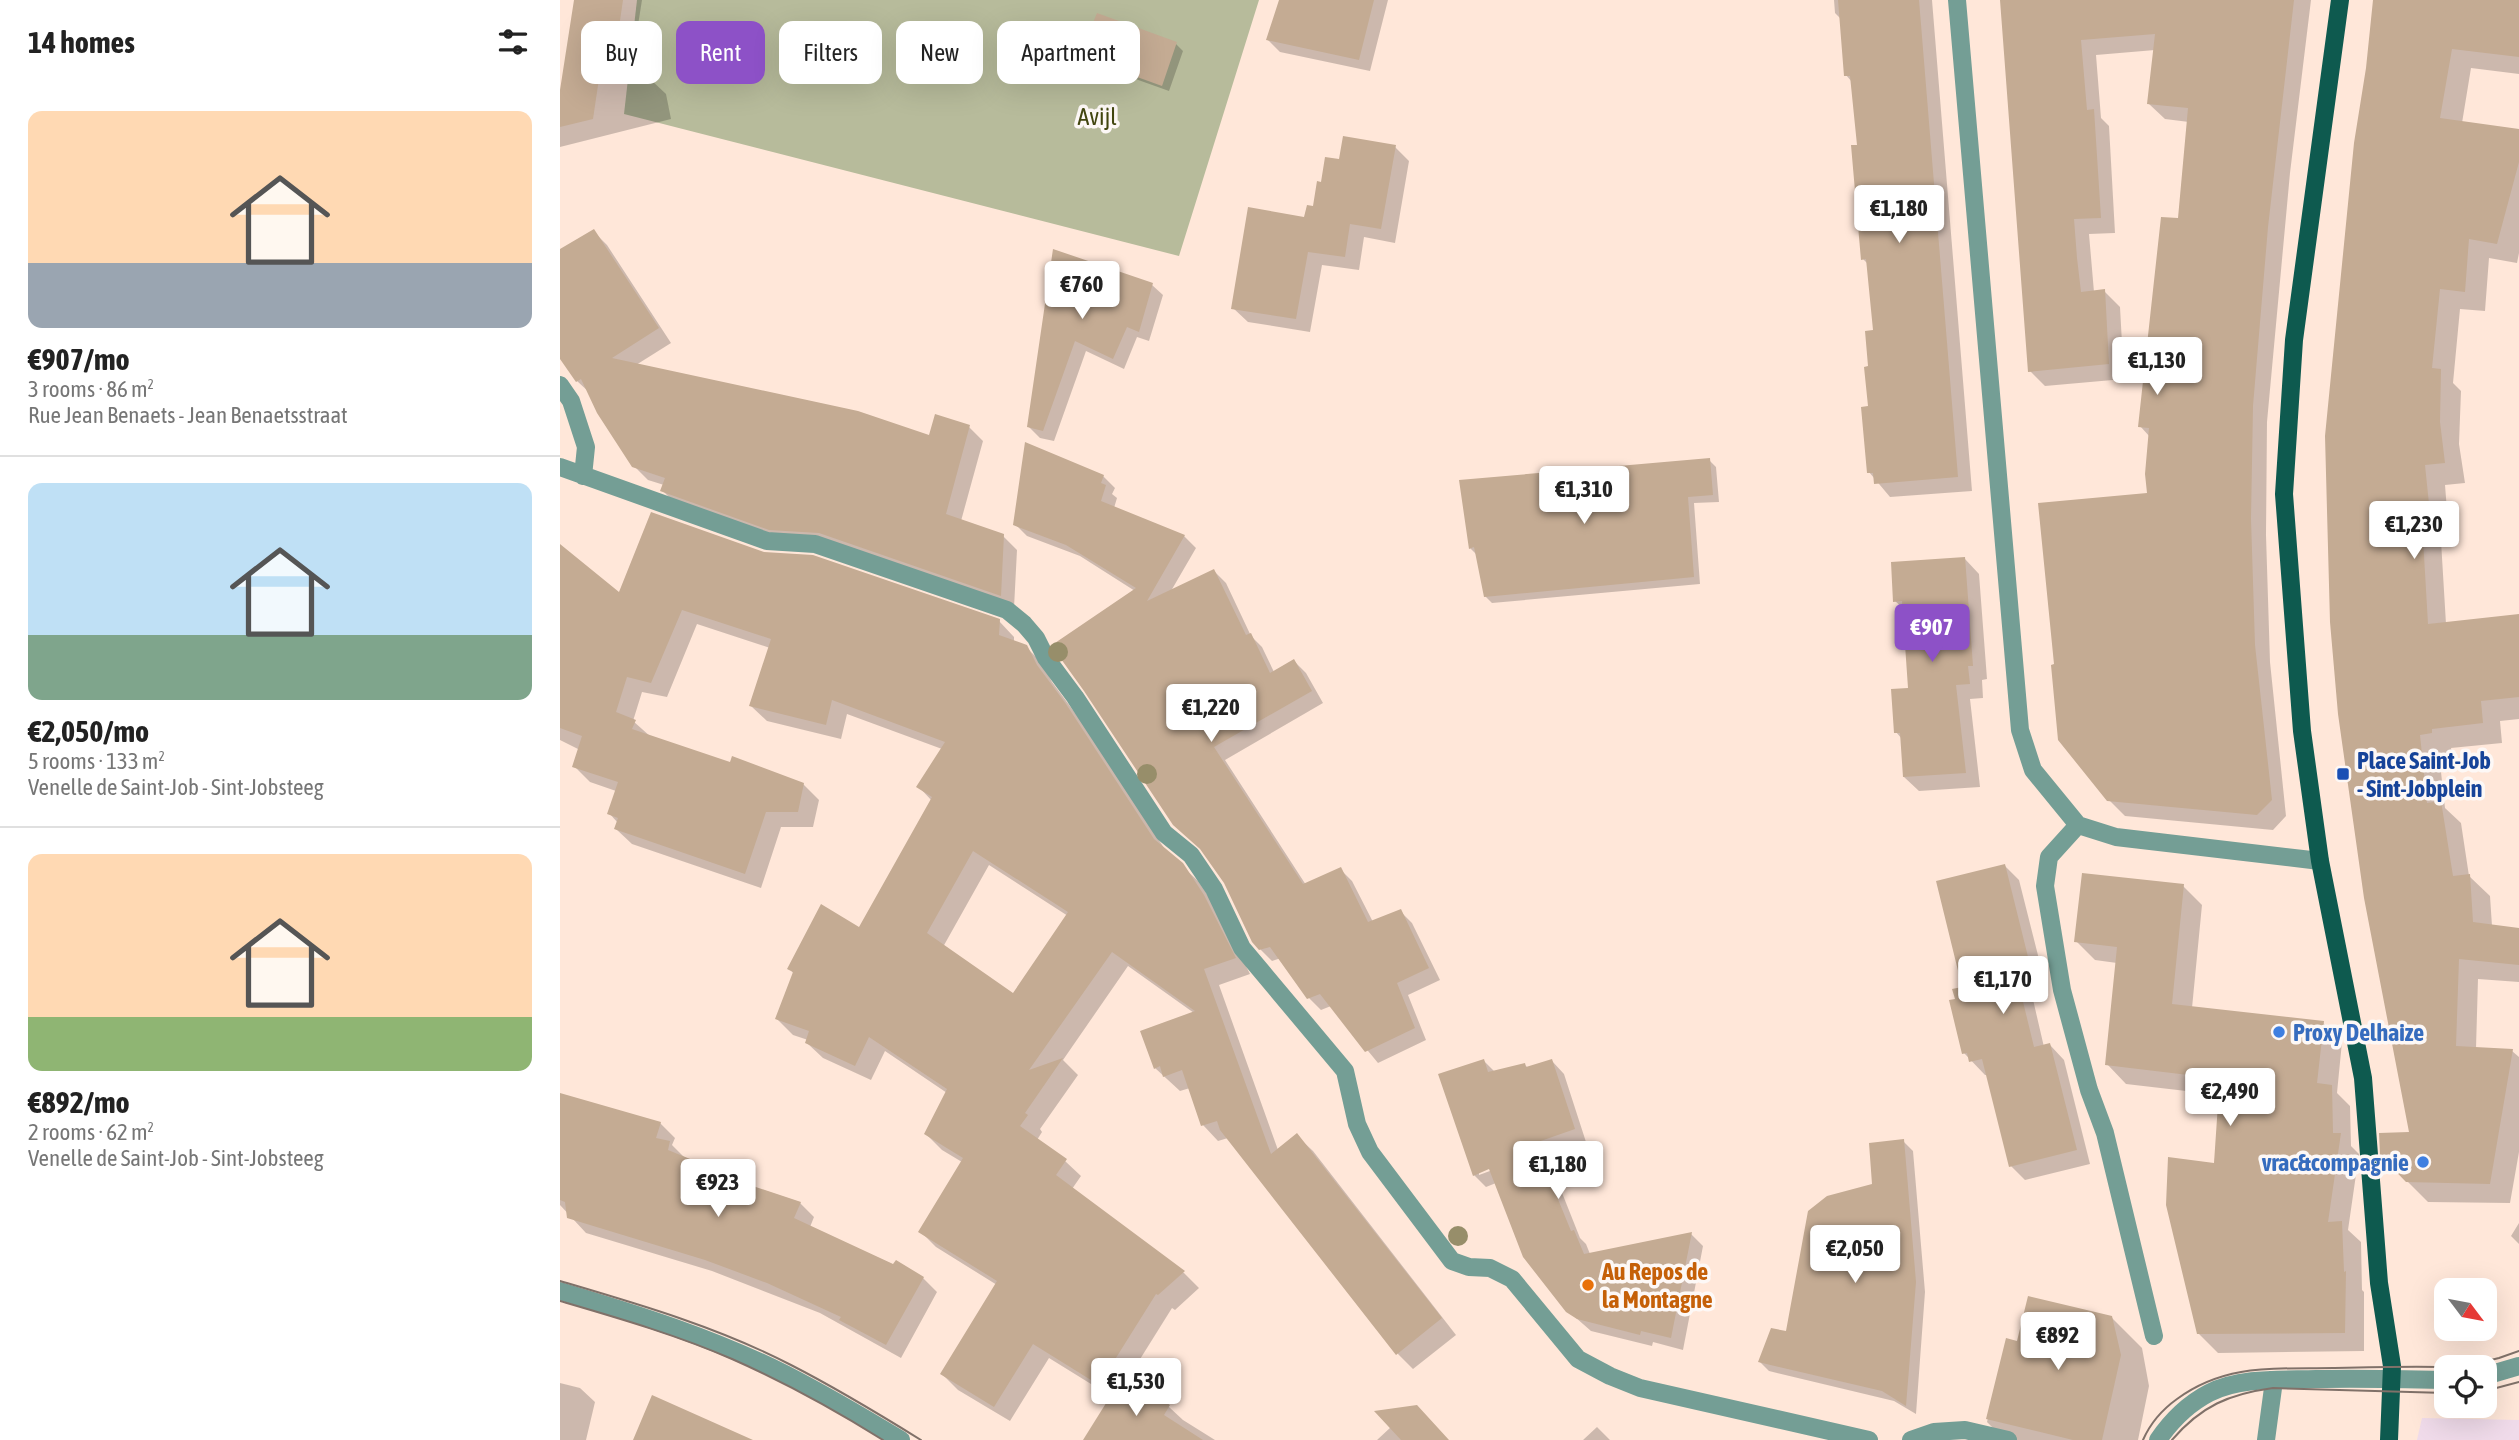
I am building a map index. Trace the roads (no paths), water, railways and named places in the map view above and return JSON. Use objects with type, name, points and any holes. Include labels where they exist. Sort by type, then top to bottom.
[{"type":"main road","points":[[2340,0],[2294,341],[2284,494],[2302,732],[2320,861],[2363,1078],[2379,1283],[2392,1378],[2389,1440]]},
{"type":"street","points":[[1957,0],[2020,730],[2033,770],[2078,825],[2116,837],[2320,861]]},
{"type":"street","points":[[560,385],[571,401],[586,447],[583,475]]},
{"type":"street","points":[[560,467],[767,541],[815,544],[1007,610],[1037,638],[1046,658],[1164,833],[1191,855],[1214,889],[1242,948],[1345,1071],[1357,1124],[1370,1152],[1452,1261],[1490,1268],[1512,1279],[1578,1359],[1610,1376],[1640,1388],[1869,1440]]},
{"type":"street","points":[[2078,825],[2049,858],[2045,886],[2062,990],[2089,1090],[2105,1133],[2154,1336]]},
{"type":"street","points":[[560,1291],[674,1326],[734,1351],[785,1374],[901,1440]]},
{"type":"street","points":[[2497,1375],[2518,1372]]},
{"type":"street","points":[[2266,1440],[2273,1388],[2271,1380]]},
{"type":"street","points":[[2158,1440],[2184,1410],[2210,1393],[2230,1386],[2271,1380],[2434,1380]]},
{"type":"street","points":[[1911,1440],[1934,1432],[1965,1430],[2008,1440]]},
{"type":"tram line","points":[[560,1281],[677,1317],[763,1351],[841,1392],[921,1440]]},
{"type":"tram line","points":[[560,1301],[625,1320],[732,1359],[809,1397],[883,1440]]},
{"type":"tram line","points":[[2497,1358],[2519,1351]]},
{"type":"tram line","points":[[2143,1440],[2157,1417],[2177,1399],[2195,1387],[2233,1374],[2272,1369],[2434,1367]]},
{"type":"tram line","points":[[2497,1388],[2519,1382]]},
{"type":"tram line","points":[[2172,1440],[2205,1410],[2229,1398],[2273,1388],[2434,1393]]},
{"type":"place","name":"Place Saint-Job - Sint-Jobplein","points":[[2343,774]]},
{"type":"place","name":"Proxy Delhaize","points":[[2279,1032]]},
{"type":"place","name":"vrac&compagnie","points":[[2423,1162]]},
{"type":"place","name":"Au Repos de la Montagne","points":[[1588,1285]]},
{"type":"park label","name":"Avijl","points":[[1097,116]]}]
